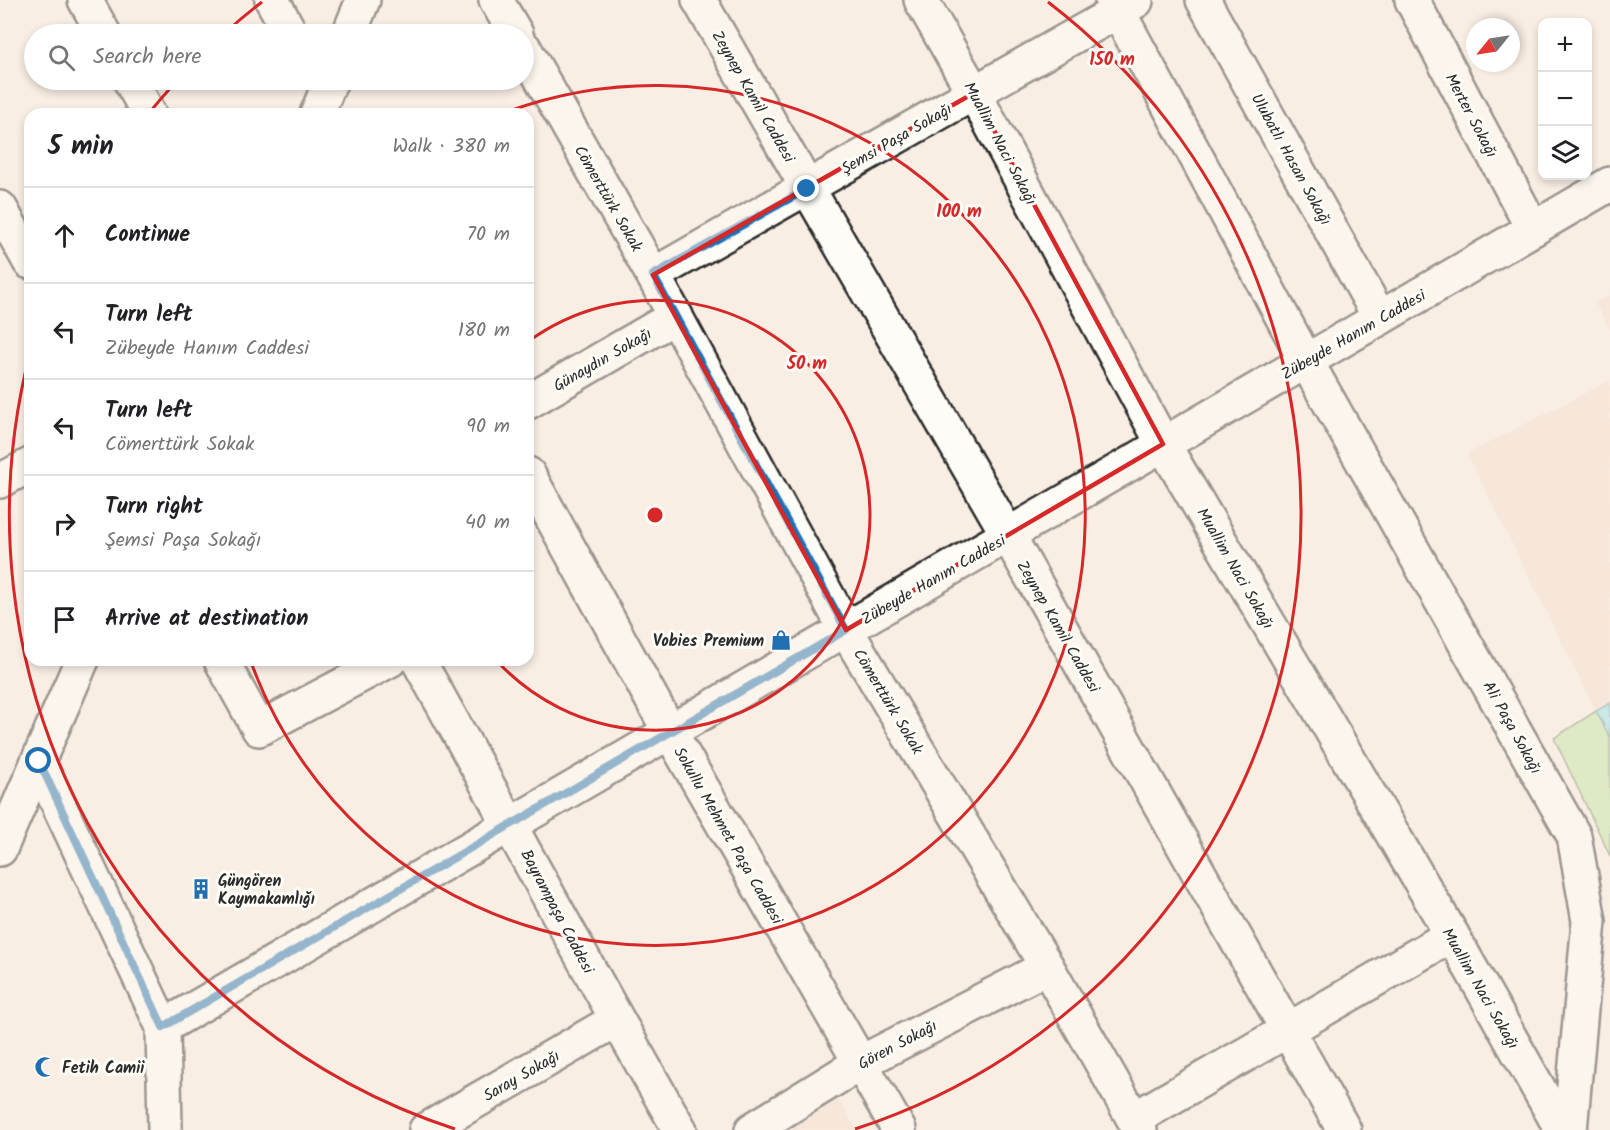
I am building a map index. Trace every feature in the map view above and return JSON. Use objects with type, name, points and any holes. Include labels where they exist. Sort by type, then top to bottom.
[{"type":"street","points":[[85,0],[98,24]]},
{"type":"street","points":[[272,0],[285,24]]},
{"type":"street","points":[[353,24],[363,0]]},
{"type":"street","points":[[496,0],[510,24]]},
{"type":"street","name":"Zeynep Kamil Caddesi","points":[[699,0],[1008,535],[1344,1130]]},
{"type":"street","name":"Muallim Naci Sokağı","points":[[921,0],[974,93],[1163,444],[1452,935],[1562,1130]]},
{"type":"street","name":"Ulubatlı Hasan Sokağı","points":[[1203,0],[1380,318]]},
{"type":"street","name":"Merter Sokağı","points":[[1412,0],[1533,229]]},
{"type":"street","name":"Şemsi Paşa Sokağı","points":[[653,275],[974,93],[1123,4]]},
{"type":"street","name":"Ali Paşa Sokağı","points":[[1123,4],[1306,361],[1574,836],[1589,921],[1570,1130]]},
{"type":"street","name":"Cömerttürk Sokak","points":[[534,66],[676,316],[846,630],[1047,967],[1137,1124]]},
{"type":"street","points":[[136,90],[146,108]]},
{"type":"street","name":"Zübeyde Hanım Caddesi","points":[[163,1027],[1610,184]]},
{"type":"street","points":[[0,208],[19,243]]},
{"type":"street","name":"Günaydın Sokağı","points":[[534,399],[676,316]]},
{"type":"street","points":[[0,481],[24,468]]},
{"type":"street","name":"Sokullu Mehmet Paşa Caddesi","points":[[534,485],[670,732],[899,1130]]},
{"type":"street","points":[[0,849],[79,666]]},
{"type":"street","points":[[223,666],[259,729],[379,666]]},
{"type":"street","name":"Bayrampaşa Caddesi","points":[[421,666],[511,824],[616,1020],[680,1130]]},
{"type":"street","points":[[39,761],[163,1027],[165,1130]]},
{"type":"street","points":[[1137,1124],[1287,1029],[1452,935]]},
{"type":"street","name":"Gören Sokağı","points":[[752,1130],[860,1062],[1047,967]]},
{"type":"street","name":"Saray Sokağı","points":[[426,1130],[616,1020]]},
{"type":"highlighted area","points":[[974,93],[1163,444],[846,630],[653,275]]},
{"type":"shaded area","points":[[1610,295],[1610,330],[1595,303]]},
{"type":"shaded area","points":[[1610,380],[1610,702],[1596,711],[1467,454]]},
{"type":"shaded area","points":[[837,1097],[857,1130],[782,1130]]},
{"type":"green space","points":[[1596,711],[1610,737],[1610,856],[1554,738]]},
{"type":"water","points":[[1610,703],[1610,737],[1596,711]]},
{"type":"place","name":"Vobies Premium","points":[[781,640]]},
{"type":"place","name":"Güngören Kaymakamlığı","points":[[201,889]]},
{"type":"place","name":"Fetih Camii","points":[[45,1067]]},
{"type":"route","points":[[39,761],[163,1027],[846,630],[653,275],[807,189]]}]
